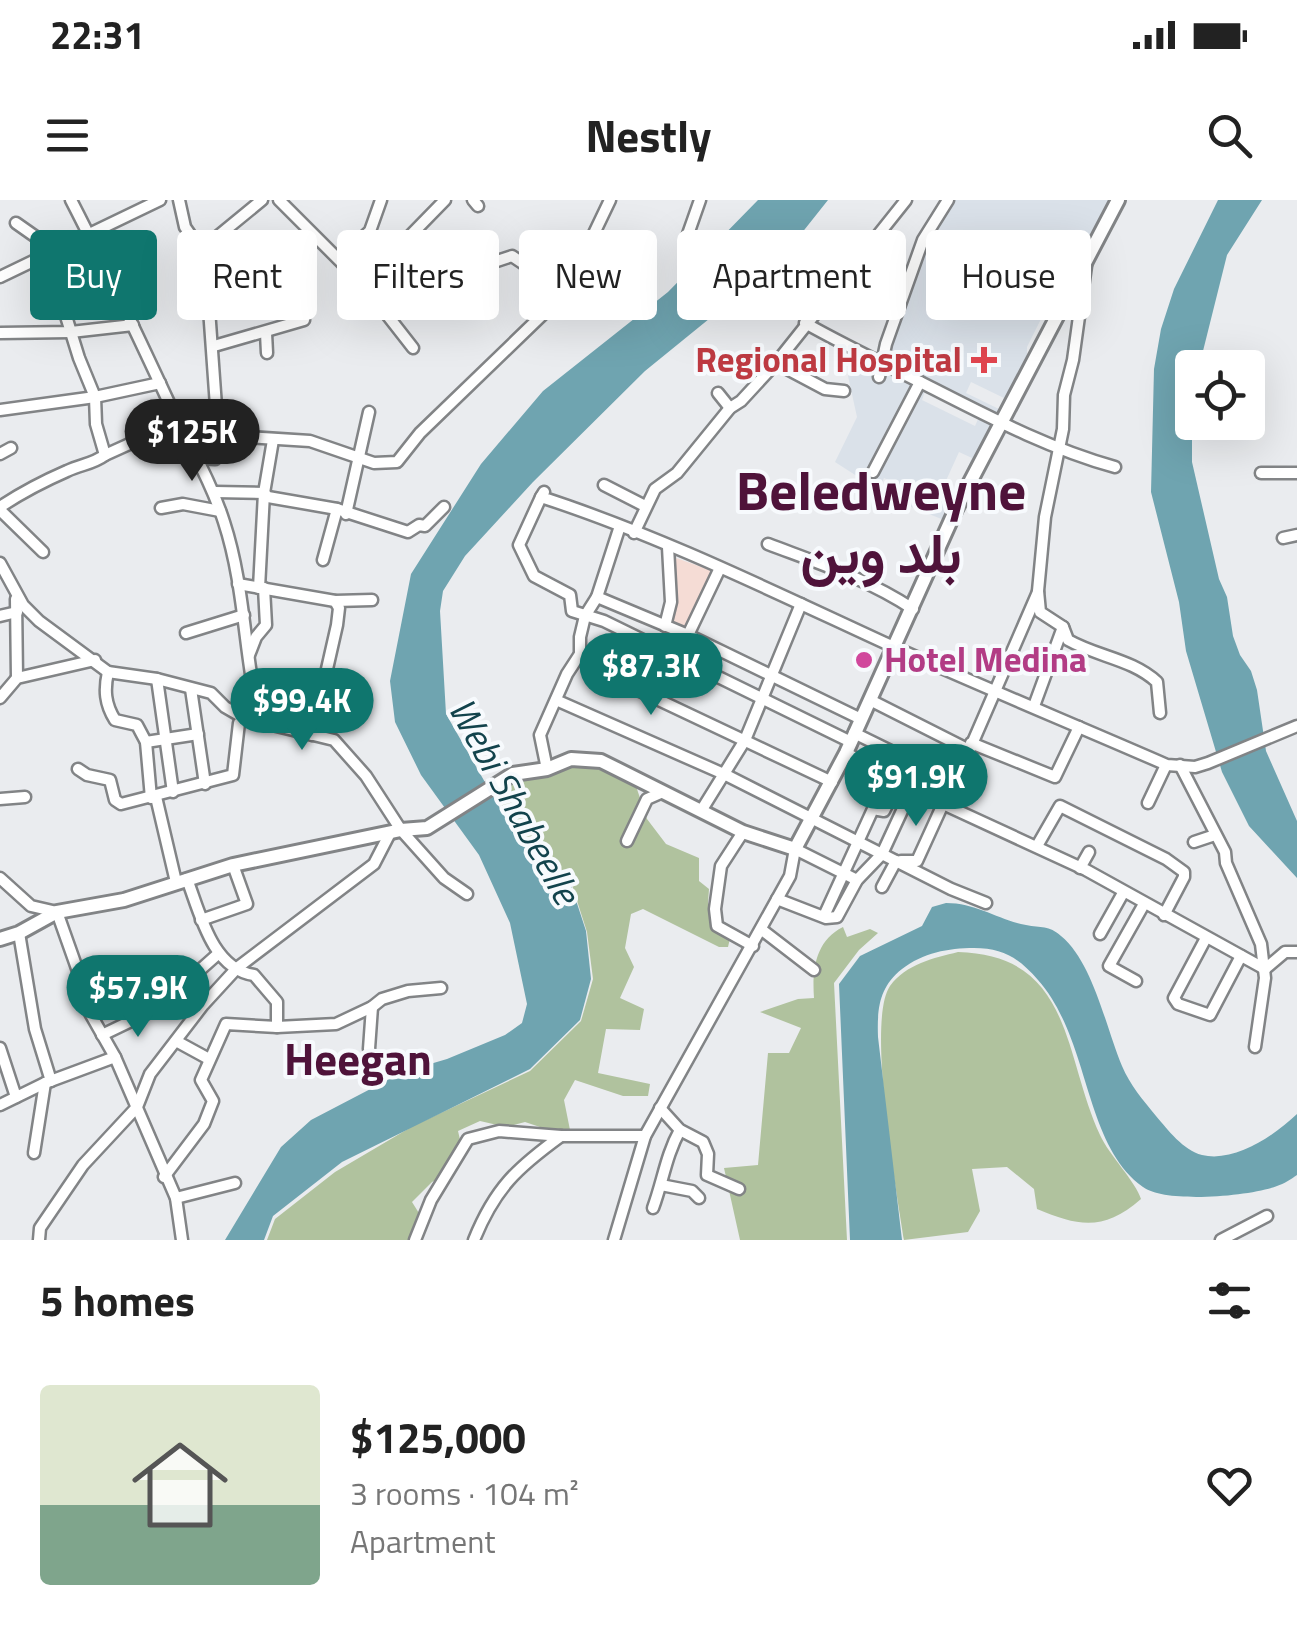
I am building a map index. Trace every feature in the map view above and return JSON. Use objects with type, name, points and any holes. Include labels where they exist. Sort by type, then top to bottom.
[{"type":"main road","points":[[1091,251],[1118,200]]},
{"type":"main road","points":[[0,938],[20,933],[57,912],[124,900],[233,864],[427,828],[514,774],[548,769],[571,758],[601,760],[742,832],[796,849],[862,719],[956,509],[1056,320]]},
{"type":"street","points":[[71,200],[87,230]]},
{"type":"street","points":[[91,230],[130,206],[160,200]]},
{"type":"street","points":[[179,200],[187,230]]},
{"type":"street","points":[[225,230],[262,200]]},
{"type":"street","points":[[279,200],[337,258]]},
{"type":"street","points":[[371,230],[381,200]]},
{"type":"street","points":[[416,230],[446,200]]},
{"type":"street","points":[[596,230],[610,200]]},
{"type":"street","points":[[690,230],[700,200]]},
{"type":"street","points":[[634,534],[655,489],[677,473],[730,408],[776,363],[906,200]]},
{"type":"street","points":[[880,371],[924,240],[948,200]]},
{"type":"street","points":[[16,224],[30,233]]},
{"type":"street","points":[[0,277],[30,263]]},
{"type":"street","points":[[67,320],[96,398],[96,424],[105,455]]},
{"type":"street","points":[[78,769],[87,776],[110,780],[115,800],[121,804],[233,775],[239,723],[257,709],[238,584],[214,492],[131,320]]},
{"type":"street","points":[[198,458],[214,460],[219,448],[210,320]]},
{"type":"street","points":[[214,346],[304,320]]},
{"type":"street","points":[[391,320],[412,348]]},
{"type":"street","points":[[217,434],[310,441],[374,464],[401,459],[420,433],[537,320]]},
{"type":"street","points":[[1081,320],[1078,362],[1064,394],[1063,429],[1046,517],[1038,592],[1040,612],[1063,626],[1068,640],[1084,650],[1108,650],[1143,669],[1157,682],[1160,714]]},
{"type":"street","points":[[805,323],[880,371],[920,382],[1058,450],[1115,467]]},
{"type":"street","points":[[0,333],[71,332],[133,325]]},
{"type":"street","points":[[266,333],[267,353]]},
{"type":"street","points":[[776,363],[825,389],[844,390]]},
{"type":"street","points":[[872,472],[920,382]]},
{"type":"street","points":[[0,410],[96,398],[160,383]]},
{"type":"street","points":[[718,393],[730,408]]},
{"type":"street","points":[[323,560],[370,412]]},
{"type":"street","points":[[43,552],[0,509],[56,475],[96,463],[105,455],[178,422]]},
{"type":"street","points":[[247,661],[266,624],[262,588],[264,493],[273,440]]},
{"type":"street","points":[[0,454],[11,448]]},
{"type":"street","points":[[1261,473],[1297,473]]},
{"type":"street","points":[[604,484],[645,506]]},
{"type":"street","points":[[214,492],[264,493],[408,532],[424,526],[444,507]]},
{"type":"street","points":[[956,782],[850,742],[604,621],[572,611],[570,595],[534,576],[518,545],[542,494],[618,522],[634,534],[1166,764],[1208,763],[1297,726]]},
{"type":"street","points":[[162,508],[183,504],[220,511]]},
{"type":"street","points":[[548,769],[540,735],[566,674],[580,654],[585,616],[597,597],[620,526]]},
{"type":"street","points":[[1283,538],[1297,535]]},
{"type":"street","points":[[768,544],[847,573],[913,609]]},
{"type":"street","points":[[665,626],[671,602],[668,547]]},
{"type":"street","points":[[0,563],[16,596],[38,620],[108,672],[211,693],[224,707],[244,718],[334,740],[366,776],[396,831],[444,878],[467,894]]},
{"type":"street","points":[[688,635],[720,568]]},
{"type":"street","points":[[238,584],[335,600],[372,600]]},
{"type":"street","points":[[896,861],[916,861],[956,782],[1038,592]]},
{"type":"street","points":[[16,596],[17,678]]},
{"type":"street","points":[[597,597],[688,635],[862,719]]},
{"type":"street","points":[[312,736],[336,625],[335,600]]},
{"type":"street","points":[[701,810],[726,776],[745,740],[801,604]]},
{"type":"street","points":[[0,616],[17,612]]},
{"type":"street","points":[[186,632],[244,616]]},
{"type":"street","points":[[1034,706],[1063,626]]},
{"type":"street","points":[[0,655],[15,654]]},
{"type":"street","points":[[580,654],[625,684],[832,782]]},
{"type":"street","points":[[0,698],[17,678],[95,660]]},
{"type":"street","points":[[108,672],[104,692],[111,714],[115,720],[136,726],[146,742],[154,798],[200,920],[219,953],[242,974],[254,975],[277,1002],[277,1027]]},
{"type":"street","points":[[157,679],[173,792]]},
{"type":"street","points":[[191,689],[205,784]]},
{"type":"street","points":[[556,700],[726,776],[986,903]]},
{"type":"street","points":[[870,700],[969,746],[1055,777],[1079,727]]},
{"type":"street","points":[[146,742],[198,734]]},
{"type":"street","points":[[850,742],[899,780],[1080,868],[1264,969]]},
{"type":"street","points":[[1148,803],[1166,764]]},
{"type":"street","points":[[1180,765],[1225,852],[1226,864],[1261,944],[1264,969],[1254,1046]]},
{"type":"street","points":[[824,916],[873,809],[884,811],[899,780]]},
{"type":"street","points":[[777,899],[837,917],[857,880],[882,854],[913,787]]},
{"type":"street","points":[[626,841],[646,799],[662,792]]},
{"type":"street","points":[[0,798],[26,797]]},
{"type":"street","points":[[1037,846],[1060,806],[1166,858],[1184,872],[1184,877],[1164,915]]},
{"type":"street","points":[[40,1240],[40,1228],[83,1165],[137,1107],[150,1074],[237,968],[374,864],[396,831]]},
{"type":"street","points":[[742,832],[721,866],[715,909],[717,926],[753,946]]},
{"type":"street","points":[[1194,842],[1214,835]]},
{"type":"street","points":[[614,1240],[645,1136],[762,930],[790,876],[796,849],[857,880]]},
{"type":"street","points":[[1080,868],[1089,852]]},
{"type":"street","points":[[882,887],[896,861]]},
{"type":"street","points":[[200,920],[247,904],[233,864]]},
{"type":"street","points":[[0,878],[31,906],[57,912],[92,989]]},
{"type":"street","points":[[1100,934],[1124,893]]},
{"type":"street","points":[[1136,981],[1109,966],[1144,904]]},
{"type":"street","points":[[762,930],[814,970]]},
{"type":"street","points":[[20,933],[48,1082],[34,1152]]},
{"type":"street","points":[[1206,938],[1174,998],[1178,1004],[1210,1015],[1241,956]]},
{"type":"street","points":[[1264,969],[1286,952],[1297,952]]},
{"type":"street","points":[[102,1035],[156,1009],[219,953]]},
{"type":"street","points":[[83,972],[78,992],[115,1056],[176,1198],[182,1240]]},
{"type":"street","points":[[164,1177],[204,1124],[214,1102],[201,1080],[226,1024],[336,1024],[382,999],[408,991],[441,988]]},
{"type":"street","points":[[65,998],[78,992]]},
{"type":"street","points":[[368,1049],[372,1007]]},
{"type":"street","points":[[176,1041],[209,1059]]},
{"type":"street","points":[[0,1048],[16,1097]]},
{"type":"street","points":[[0,1104],[115,1056]]},
{"type":"street","points":[[660,1108],[680,1130],[704,1142],[708,1148],[706,1175],[739,1189]]},
{"type":"street","points":[[653,1208],[666,1155],[680,1130]]},
{"type":"street","points":[[415,1240],[431,1200],[468,1139],[499,1131],[645,1136]]},
{"type":"street","points":[[474,1240],[485,1212],[517,1168],[561,1136]]},
{"type":"street","points":[[176,1198],[236,1184]]},
{"type":"street","points":[[661,1185],[692,1191],[699,1198]]},
{"type":"street","points":[[1220,1240],[1268,1216]]},
{"type":"shaded area","name":"Regional Hospital","points":[[952,200],[1112,200],[1091,238],[1091,230],[931,230]]},
{"type":"shaded area","name":"Regional Hospital","points":[[926,242],[926,320],[1040,320],[1027,347],[1027,363],[944,520],[894,500],[835,462],[857,417],[848,376],[860,359],[878,364],[895,320],[906,320],[906,293]],"holes":[[[971,382],[1004,398],[999,409],[966,393]],[[925,391],[979,417],[975,426],[922,400]],[[959,452],[972,458],[957,491],[944,485]],[[884,478],[923,496],[919,505],[880,487]]]},
{"type":"shaded area","points":[[676,558],[710,570],[710,592],[689,631],[667,622]]},
{"type":"green space","points":[[599,761],[633,777],[647,819],[666,844],[699,858],[699,881],[709,889],[708,903],[731,934],[728,947],[719,947],[643,909],[631,914],[625,948],[634,967],[620,998],[644,1009],[640,1030],[606,1029],[598,1073],[650,1084],[648,1096],[623,1096],[575,1080],[564,1100],[570,1130],[552,1131],[525,1122],[506,1127],[480,1121],[458,1131],[461,1144],[445,1175],[412,1202],[422,1218],[408,1240],[267,1240],[275,1219],[335,1172],[413,1126],[530,1071],[581,1021],[593,979],[587,932],[572,885],[550,854],[516,829],[494,792],[515,777]]},
{"type":"green space","points":[[843,927],[847,937],[870,929],[878,933],[859,950],[834,983],[847,1240],[740,1240],[724,1168],[758,1165],[768,1053],[789,1053],[801,1028],[760,1012],[798,999],[814,998],[817,957],[826,940]]},
{"type":"green space","points":[[958,952],[996,957],[1024,971],[1044,990],[1069,1043],[1100,1135],[1141,1199],[1128,1209],[1103,1221],[1066,1220],[1037,1209],[1034,1189],[1007,1167],[972,1169],[980,1211],[968,1232],[904,1240],[885,1108],[883,1005],[890,986],[904,972]]},
{"type":"water","points":[[758,200],[828,200],[804,230],[729,230]]},
{"type":"water","points":[[1218,200],[1262,200],[1227,255],[1203,350],[1175,350],[1175,440],[1192,440],[1192,462],[1219,579],[1227,597],[1233,636],[1257,690],[1266,751],[1297,821],[1297,878],[1249,826],[1222,772],[1186,651],[1179,602],[1151,492],[1154,369],[1174,289]]},
{"type":"water","points":[[677,283],[677,320],[708,320],[645,371],[533,482],[465,556],[443,591],[440,611],[446,714],[510,826],[549,854],[571,885],[586,931],[591,979],[580,1020],[530,1069],[342,1162],[273,1216],[264,1240],[225,1240],[281,1147],[311,1120],[403,1072],[447,1059],[505,1035],[522,1023],[527,1004],[510,923],[479,855],[421,775],[395,722],[390,681],[411,574],[481,464],[543,391],[633,320],[657,320],[657,301]]},
{"type":"water","points":[[946,903],[1049,928],[1072,947],[1098,996],[1129,1080],[1188,1149],[1215,1156],[1241,1151],[1297,1114],[1297,1175],[1265,1190],[1229,1195],[1189,1197],[1143,1187],[1123,1168],[1109,1145],[1068,1032],[1038,980],[1002,952],[955,949],[927,955],[910,964],[888,983],[881,999],[878,1037],[902,1240],[850,1240],[839,984],[860,956],[922,926],[932,907]]},
{"type":"place","name":"Regional Hospital","points":[[984,360]]},
{"type":"place","name":"Hotel Medina","points":[[864,660]]},
{"type":"district","name":"Beledweyne بلد وين","points":[[881,522]]},
{"type":"district","name":"Heegan","points":[[358,1059]]},
{"type":"water label","name":"Webi Shabeelle","points":[[514,801]]}]
